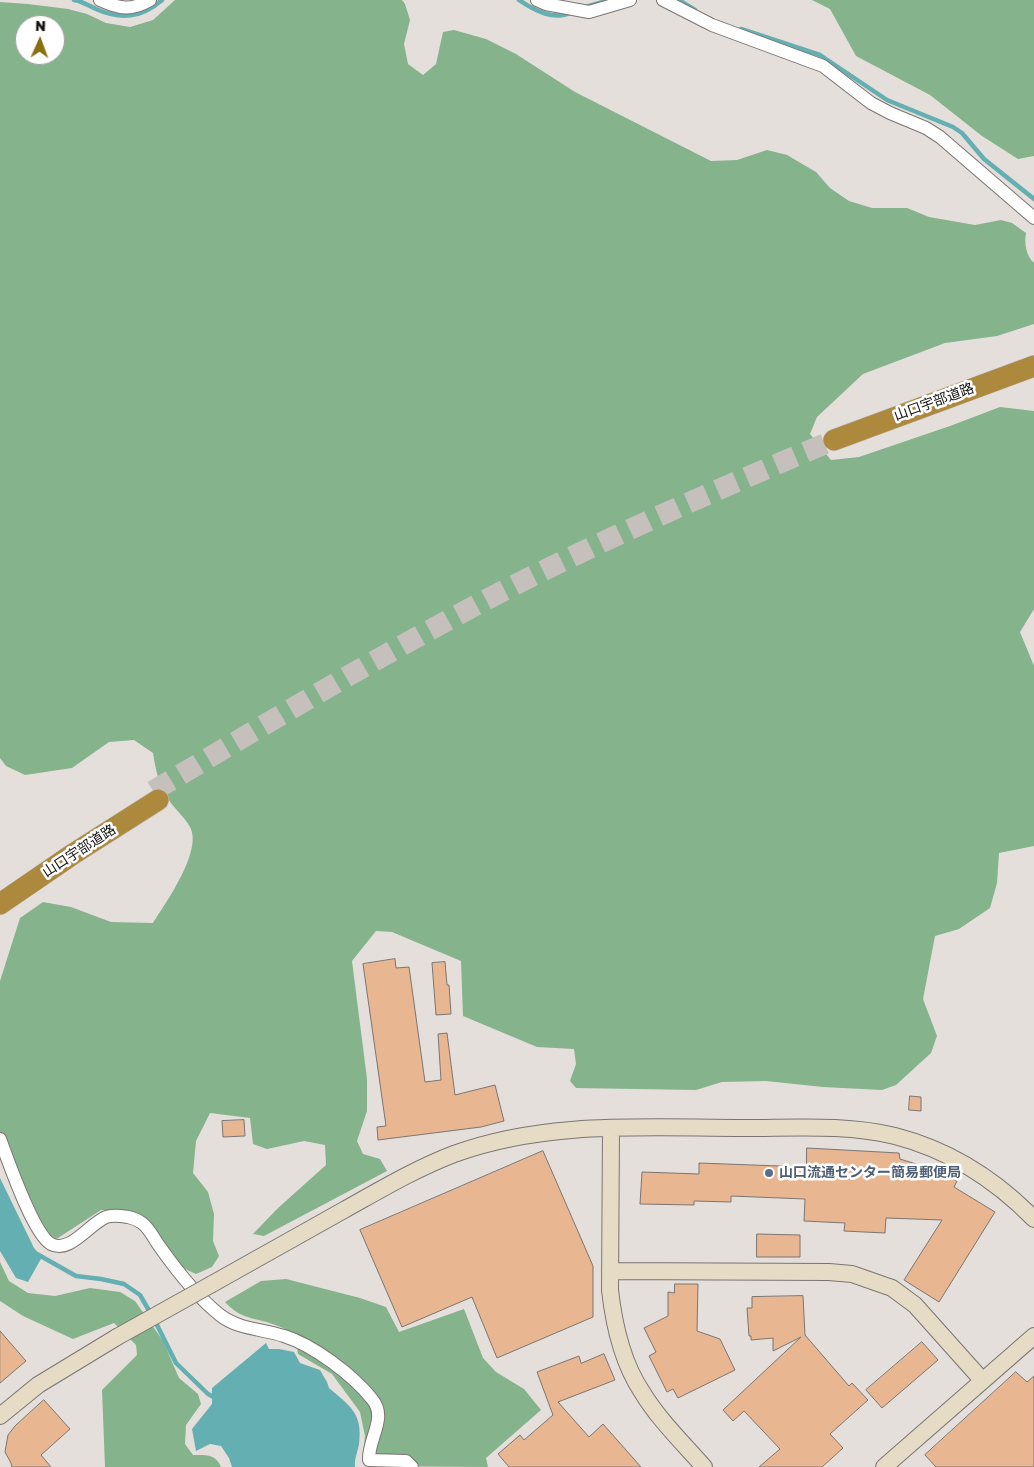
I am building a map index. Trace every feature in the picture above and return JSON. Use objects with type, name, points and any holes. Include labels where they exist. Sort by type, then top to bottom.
[{"type":"highway","name":"山口宇部道路","points":[[1034,366],[836,443],[1034,375]]},
{"type":"highway","name":"山口宇部道路","points":[[0,890],[68,845],[156,796],[0,904]]},
{"type":"street","points":[[100,0],[111,5],[137,8],[150,0]]},
{"type":"street","points":[[537,0],[552,6],[589,12],[630,0]]},
{"type":"street","points":[[663,0],[712,25],[823,66],[871,103],[926,128],[940,137],[1034,218]]},
{"type":"street","points":[[0,1416],[38,1385],[117,1337],[411,1173],[454,1154],[492,1142],[527,1135],[563,1130],[610,1128],[829,1128],[894,1136],[943,1153],[971,1167],[997,1185],[1034,1219]]},
{"type":"street","points":[[610,1128],[610,1271],[612,1315],[617,1335],[642,1392],[662,1419],[704,1467]]},
{"type":"street","points":[[0,1139],[30,1214],[46,1239],[52,1244],[66,1245],[74,1241],[90,1226],[108,1216],[128,1217],[142,1223],[188,1282],[222,1317],[234,1323],[286,1336],[306,1344],[353,1380],[379,1409],[380,1418],[369,1452],[370,1460],[406,1461],[412,1467]]},
{"type":"street","points":[[610,1271],[829,1272],[852,1274],[873,1280],[892,1288],[915,1305],[982,1380]]},
{"type":"street","points":[[884,1467],[1034,1336]]},
{"type":"green space","points":[[175,0],[402,0],[410,20],[404,44],[408,64],[423,75],[436,64],[443,32],[454,30],[486,39],[516,54],[575,92],[711,161],[737,160],[767,150],[787,155],[816,172],[830,188],[849,201],[872,208],[907,208],[929,217],[975,225],[1001,220],[1012,223],[1026,233],[1026,249],[1034,263],[1034,324],[997,336],[945,343],[863,374],[817,417],[810,434],[831,460],[859,457],[1000,407],[1034,411],[1034,609],[1020,632],[1034,666],[1034,846],[999,853],[997,883],[990,908],[959,929],[935,936],[923,999],[937,1036],[931,1053],[896,1085],[882,1090],[823,1087],[766,1081],[722,1082],[696,1090],[576,1088],[570,1081],[576,1064],[574,1049],[537,1047],[463,1016],[461,961],[392,932],[376,931],[352,961],[367,1079],[367,1111],[357,1141],[363,1154],[380,1159],[387,1171],[264,1236],[253,1234],[277,1209],[326,1165],[325,1145],[304,1141],[267,1149],[253,1144],[250,1118],[210,1113],[196,1141],[193,1173],[208,1192],[214,1214],[213,1241],[219,1256],[212,1267],[196,1274],[183,1268],[149,1226],[129,1210],[101,1210],[58,1238],[40,1237],[0,1158],[0,981],[20,918],[43,902],[71,907],[111,922],[153,923],[181,876],[192,849],[193,837],[190,827],[171,803],[161,785],[153,753],[134,740],[109,742],[72,768],[25,775],[6,766],[0,758],[0,2],[68,9],[87,14],[106,23],[130,27],[153,20]]},
{"type":"green space","points":[[812,0],[1034,0],[1034,156],[1018,159],[982,136],[930,95],[856,56],[830,9]]},
{"type":"green space","points":[[0,1262],[9,1281],[28,1293],[55,1296],[90,1288],[120,1292],[135,1301],[163,1341],[179,1378],[198,1394],[201,1404],[186,1425],[185,1444],[193,1455],[213,1457],[221,1467],[105,1467],[102,1390],[137,1355],[136,1345],[114,1323],[73,1339],[23,1316],[0,1301]]},
{"type":"green space","points":[[286,1279],[360,1298],[386,1307],[399,1332],[464,1309],[483,1358],[496,1372],[524,1389],[541,1410],[486,1458],[488,1467],[366,1466],[363,1457],[365,1436],[360,1412],[332,1374],[298,1354],[295,1335],[270,1323],[244,1316],[225,1302],[261,1281]]},
{"type":"water","points":[[0,1178],[34,1248],[42,1257],[28,1282],[16,1278],[0,1251]]},
{"type":"water","points":[[266,1343],[269,1349],[294,1352],[300,1363],[320,1370],[329,1388],[349,1405],[357,1417],[360,1433],[355,1467],[232,1467],[229,1458],[221,1446],[210,1444],[196,1451],[192,1429],[212,1404],[212,1388]]},
{"type":"building","points":[[395,959],[396,968],[409,967],[425,1082],[441,1080],[438,1034],[447,1033],[455,1095],[495,1085],[504,1121],[481,1127],[378,1140],[377,1127],[386,1126],[363,964]]},
{"type":"building","points":[[445,962],[451,1014],[436,1015],[432,963]]},
{"type":"building","points":[[910,1096],[921,1097],[921,1111],[909,1110]]},
{"type":"building","points":[[244,1120],[245,1136],[223,1137],[222,1121]]},
{"type":"building","points":[[807,1148],[899,1153],[900,1159],[929,1168],[957,1181],[954,1187],[995,1212],[939,1302],[904,1280],[942,1220],[886,1218],[885,1233],[844,1231],[845,1223],[804,1221],[805,1199],[731,1196],[731,1202],[694,1201],[694,1205],[640,1204],[642,1172],[699,1174],[699,1163],[806,1167]]},
{"type":"building","points":[[543,1151],[593,1266],[593,1317],[497,1358],[472,1297],[402,1327],[360,1230]]},
{"type":"building","points":[[757,1234],[800,1235],[800,1257],[757,1257]]},
{"type":"building","points":[[675,1284],[698,1284],[697,1331],[720,1339],[735,1370],[678,1398],[673,1389],[667,1392],[649,1356],[656,1352],[644,1328],[668,1316],[668,1292],[674,1293]]},
{"type":"building","points":[[803,1296],[805,1335],[849,1386],[852,1383],[868,1400],[830,1434],[843,1448],[822,1467],[759,1467],[780,1449],[744,1411],[733,1421],[723,1410],[801,1337],[773,1351],[773,1338],[751,1340],[747,1308],[752,1308],[752,1297]]},
{"type":"building","points":[[0,1331],[26,1361],[0,1383]]},
{"type":"building","points":[[922,1342],[938,1360],[882,1408],[866,1390]]},
{"type":"building","points":[[604,1354],[615,1380],[558,1402],[589,1437],[603,1424],[641,1467],[509,1467],[498,1454],[520,1435],[524,1440],[553,1415],[537,1372],[579,1356],[581,1363]]},
{"type":"building","points":[[1016,1372],[1027,1382],[1034,1376],[1034,1467],[936,1467],[925,1455]]},
{"type":"building","points":[[44,1400],[70,1429],[41,1455],[51,1467],[12,1467],[5,1452],[8,1435],[15,1426]]},
{"type":"waterway","points":[[74,0],[83,2],[105,13],[122,16],[146,11],[162,0]]},
{"type":"waterway","points":[[519,0],[545,14],[566,15],[573,12]]},
{"type":"waterway","points":[[679,0],[695,10]]},
{"type":"waterway","points":[[582,8],[606,1]]},
{"type":"waterway","points":[[741,29],[820,55],[887,100],[953,127],[962,133],[984,159],[1034,199]]},
{"type":"waterway","points":[[37,1254],[76,1276],[124,1284],[140,1295],[151,1314]]},
{"type":"waterway","points":[[155,1321],[176,1363],[208,1394],[217,1399]]},
{"type":"tunnel","points":[[153,791],[371,663],[505,590],[668,512],[834,440]]},
{"type":"place","name":"山口流通センター簡易郵便局","points":[[769,1173]]}]
